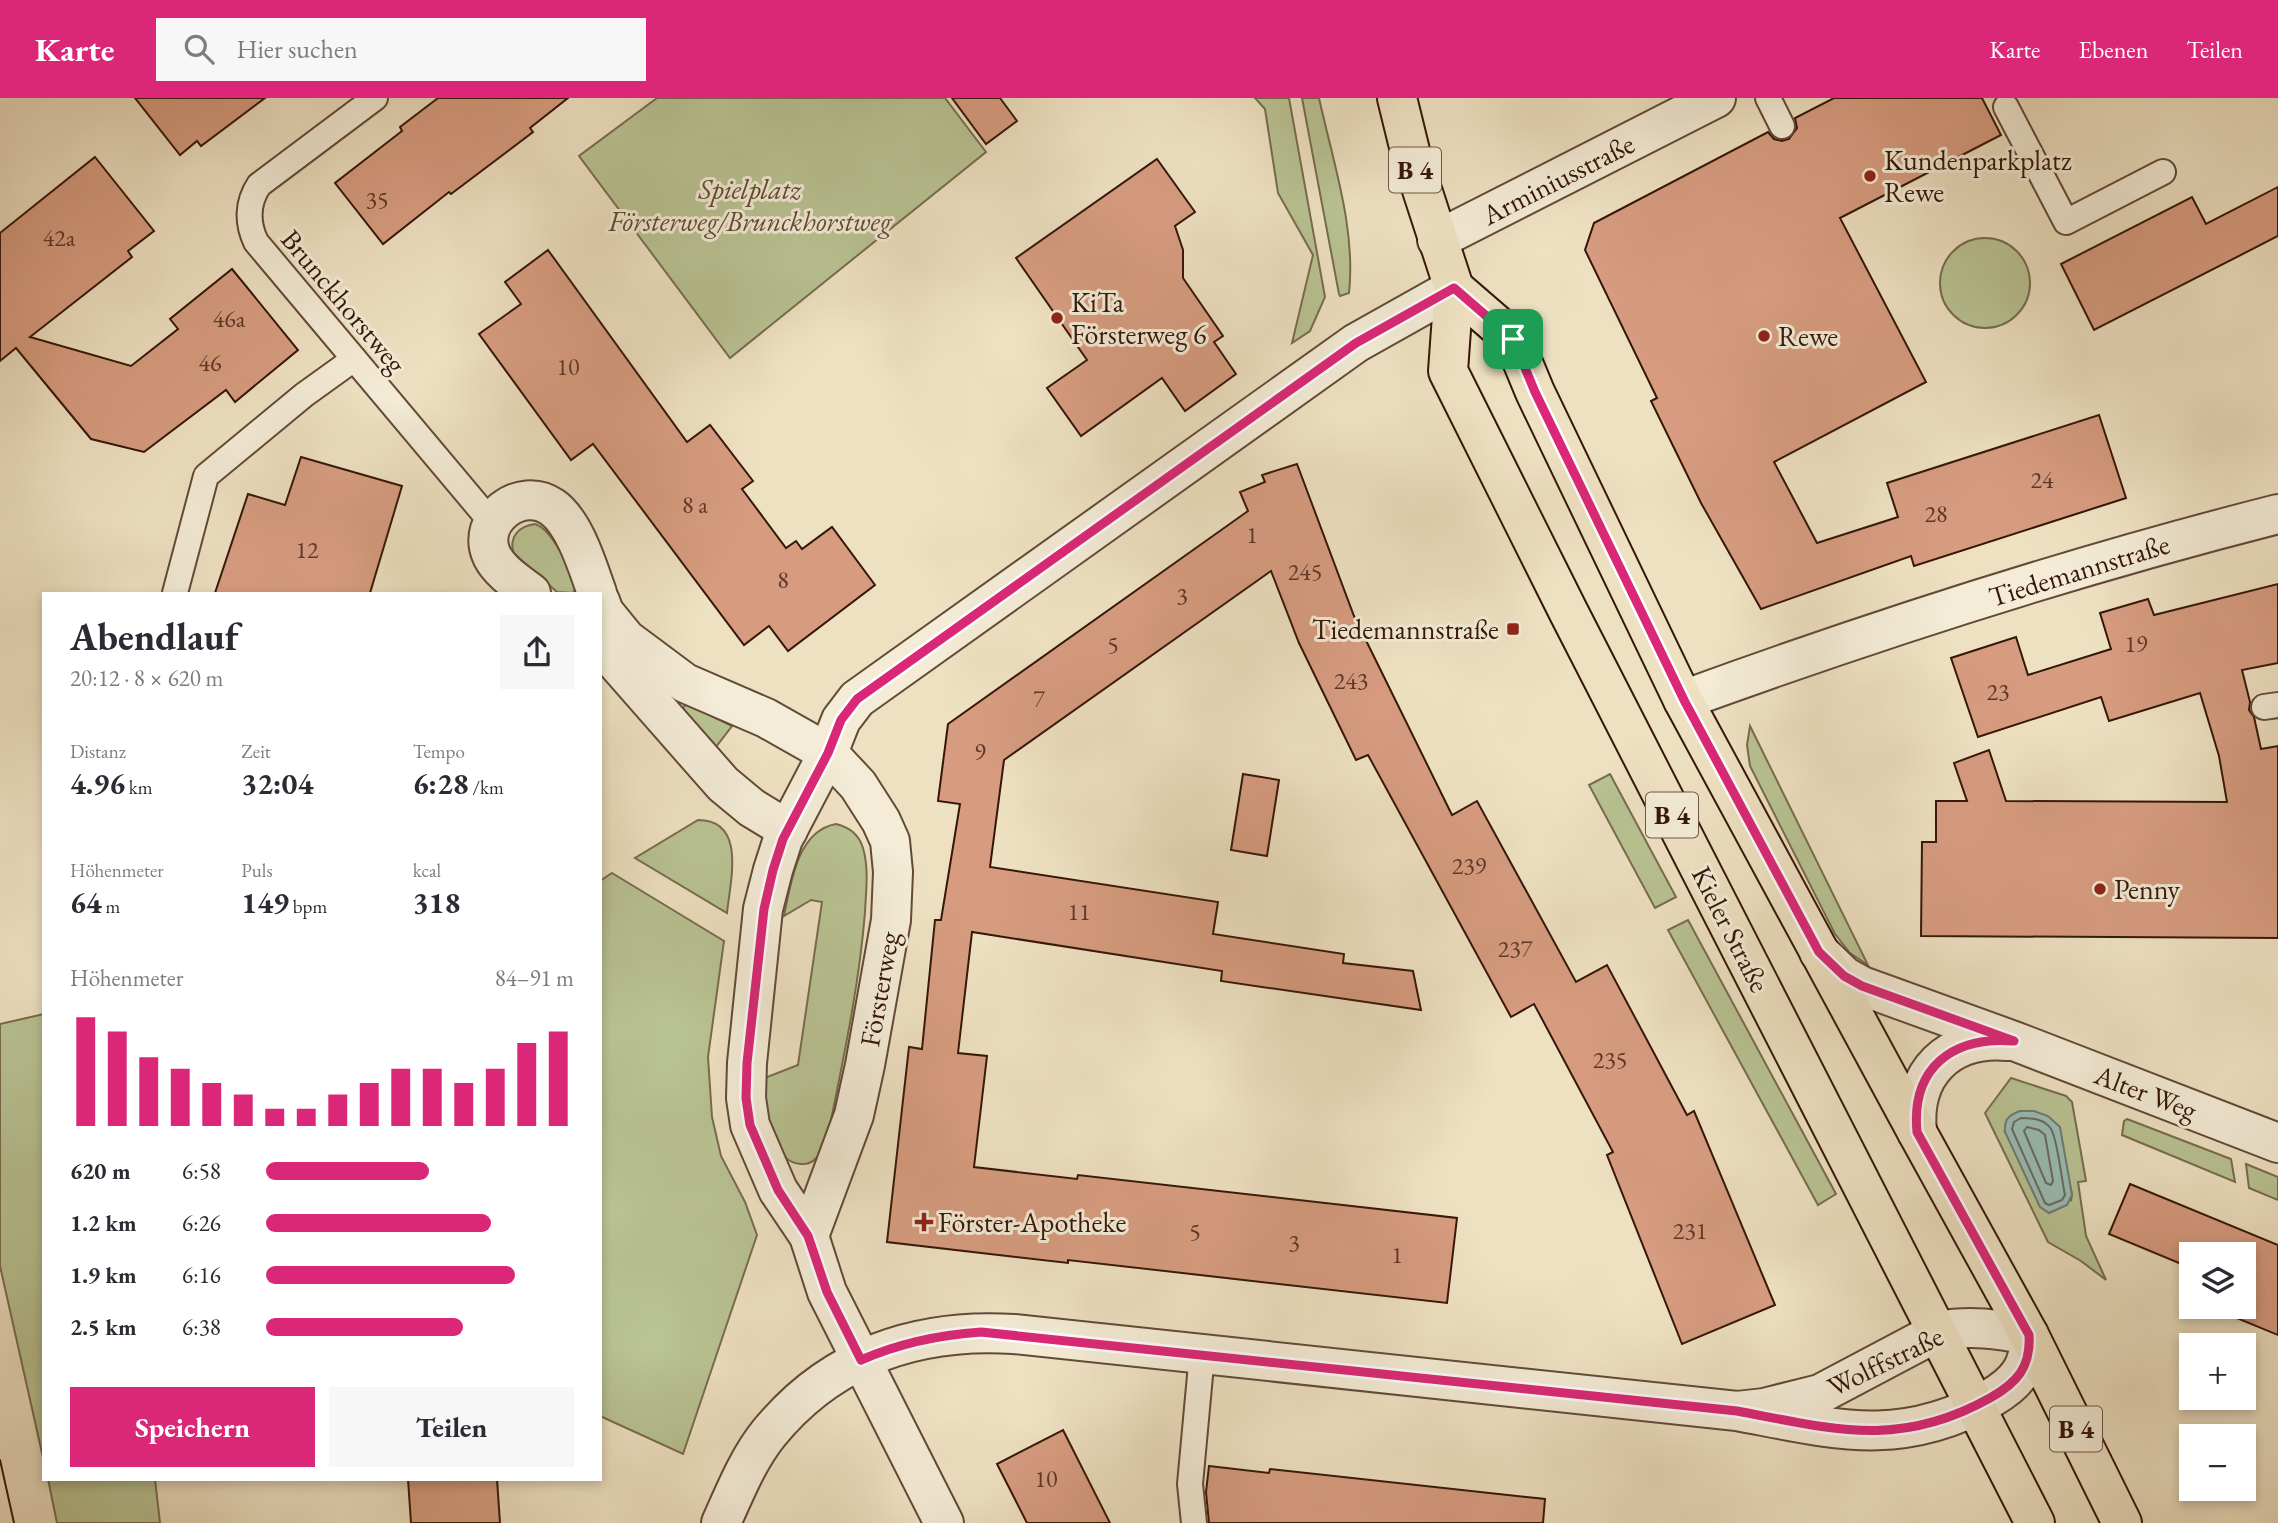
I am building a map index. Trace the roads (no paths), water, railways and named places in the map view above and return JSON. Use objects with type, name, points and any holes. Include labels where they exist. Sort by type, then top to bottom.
[{"type":"main road","name":"Kieler Straße","points":[[1397,98],[1412,159],[1454,288],[1448,371],[2035,1523]]},
{"type":"main road","name":"Kieler Straße","points":[[1454,288],[1513,339],[1535,392],[1684,700],[2029,1335],[2122,1523]]},
{"type":"street","name":"Arminiusstraße","points":[[1437,240],[1716,98]]},
{"type":"street","points":[[944,1523],[827,1292],[808,1236],[778,1190],[750,1125],[746,1098],[747,1063],[764,909],[773,870],[788,830],[828,753],[841,720],[857,699],[1356,343],[1454,288]]},
{"type":"street","points":[[530,592],[505,573],[492,555],[489,537],[492,523],[503,509],[522,500],[539,500],[554,508],[582,551],[597,592]]},
{"type":"street","name":"Tiedemannstraße","points":[[1684,700],[1886,629],[2166,542],[2278,514]]},
{"type":"street","name":"Försterweg","points":[[602,606],[625,639],[685,683],[766,718],[828,753],[858,785],[881,821],[890,841],[893,872],[891,908],[873,1027],[854,1115],[808,1236]]},
{"type":"street","points":[[602,645],[723,784],[752,808],[788,830]]},
{"type":"street","name":"Alter Weg","points":[[1819,952],[1844,976],[1862,986],[2014,1041],[2278,1143]]},
{"type":"street","name":"Alter Weg","points":[[1917,1132],[1917,1097],[1923,1081],[1939,1062],[1962,1047],[1979,1042],[2014,1041]]},
{"type":"street","name":"Wolffstraße","points":[[861,1360],[918,1339],[981,1332],[1737,1411],[1823,1427],[1874,1431],[1916,1428],[1939,1422],[1976,1406],[2017,1380],[2027,1364],[2029,1335],[1978,1327],[1938,1331],[1820,1394],[1775,1406],[1737,1411]]},
{"type":"street","points":[[721,1523],[750,1462],[768,1434],[811,1393],[861,1360]]},
{"type":"lane","name":"Brunckhorstweg","points":[[375,98],[259,185],[250,206],[249,229],[256,242],[492,523]]},
{"type":"lane","points":[[1768,98],[1782,126]]},
{"type":"lane","points":[[2006,107],[2066,222],[2163,172]]},
{"type":"lane","points":[[175,592],[206,476],[354,359]]},
{"type":"lane","points":[[1194,1523],[1190,1484],[1202,1354]]},
{"type":"water","points":[[2020,1111],[2034,1111],[2048,1116],[2060,1127],[2072,1195],[2067,1205],[2049,1213],[2040,1207],[2005,1132],[2008,1118]]},
{"type":"tram line","points":[[0,1460],[14,1523]]},
{"type":"place","name":"Kundenparkplatz Rewe","points":[[1870,176]]},
{"type":"place","name":"KiTa Försterweg 6","points":[[1057,318]]},
{"type":"place","name":"Rewe","points":[[1764,336]]},
{"type":"place","name":"Tiedemannstraße","points":[[1513,629]]},
{"type":"place","name":"Penny","points":[[2100,889]]},
{"type":"place","name":"Förster-Apotheke","points":[[924,1222]]},
{"type":"park label","name":"Spielplatz Försterweg/Brunckhorstweg","points":[[750,205]]}]
